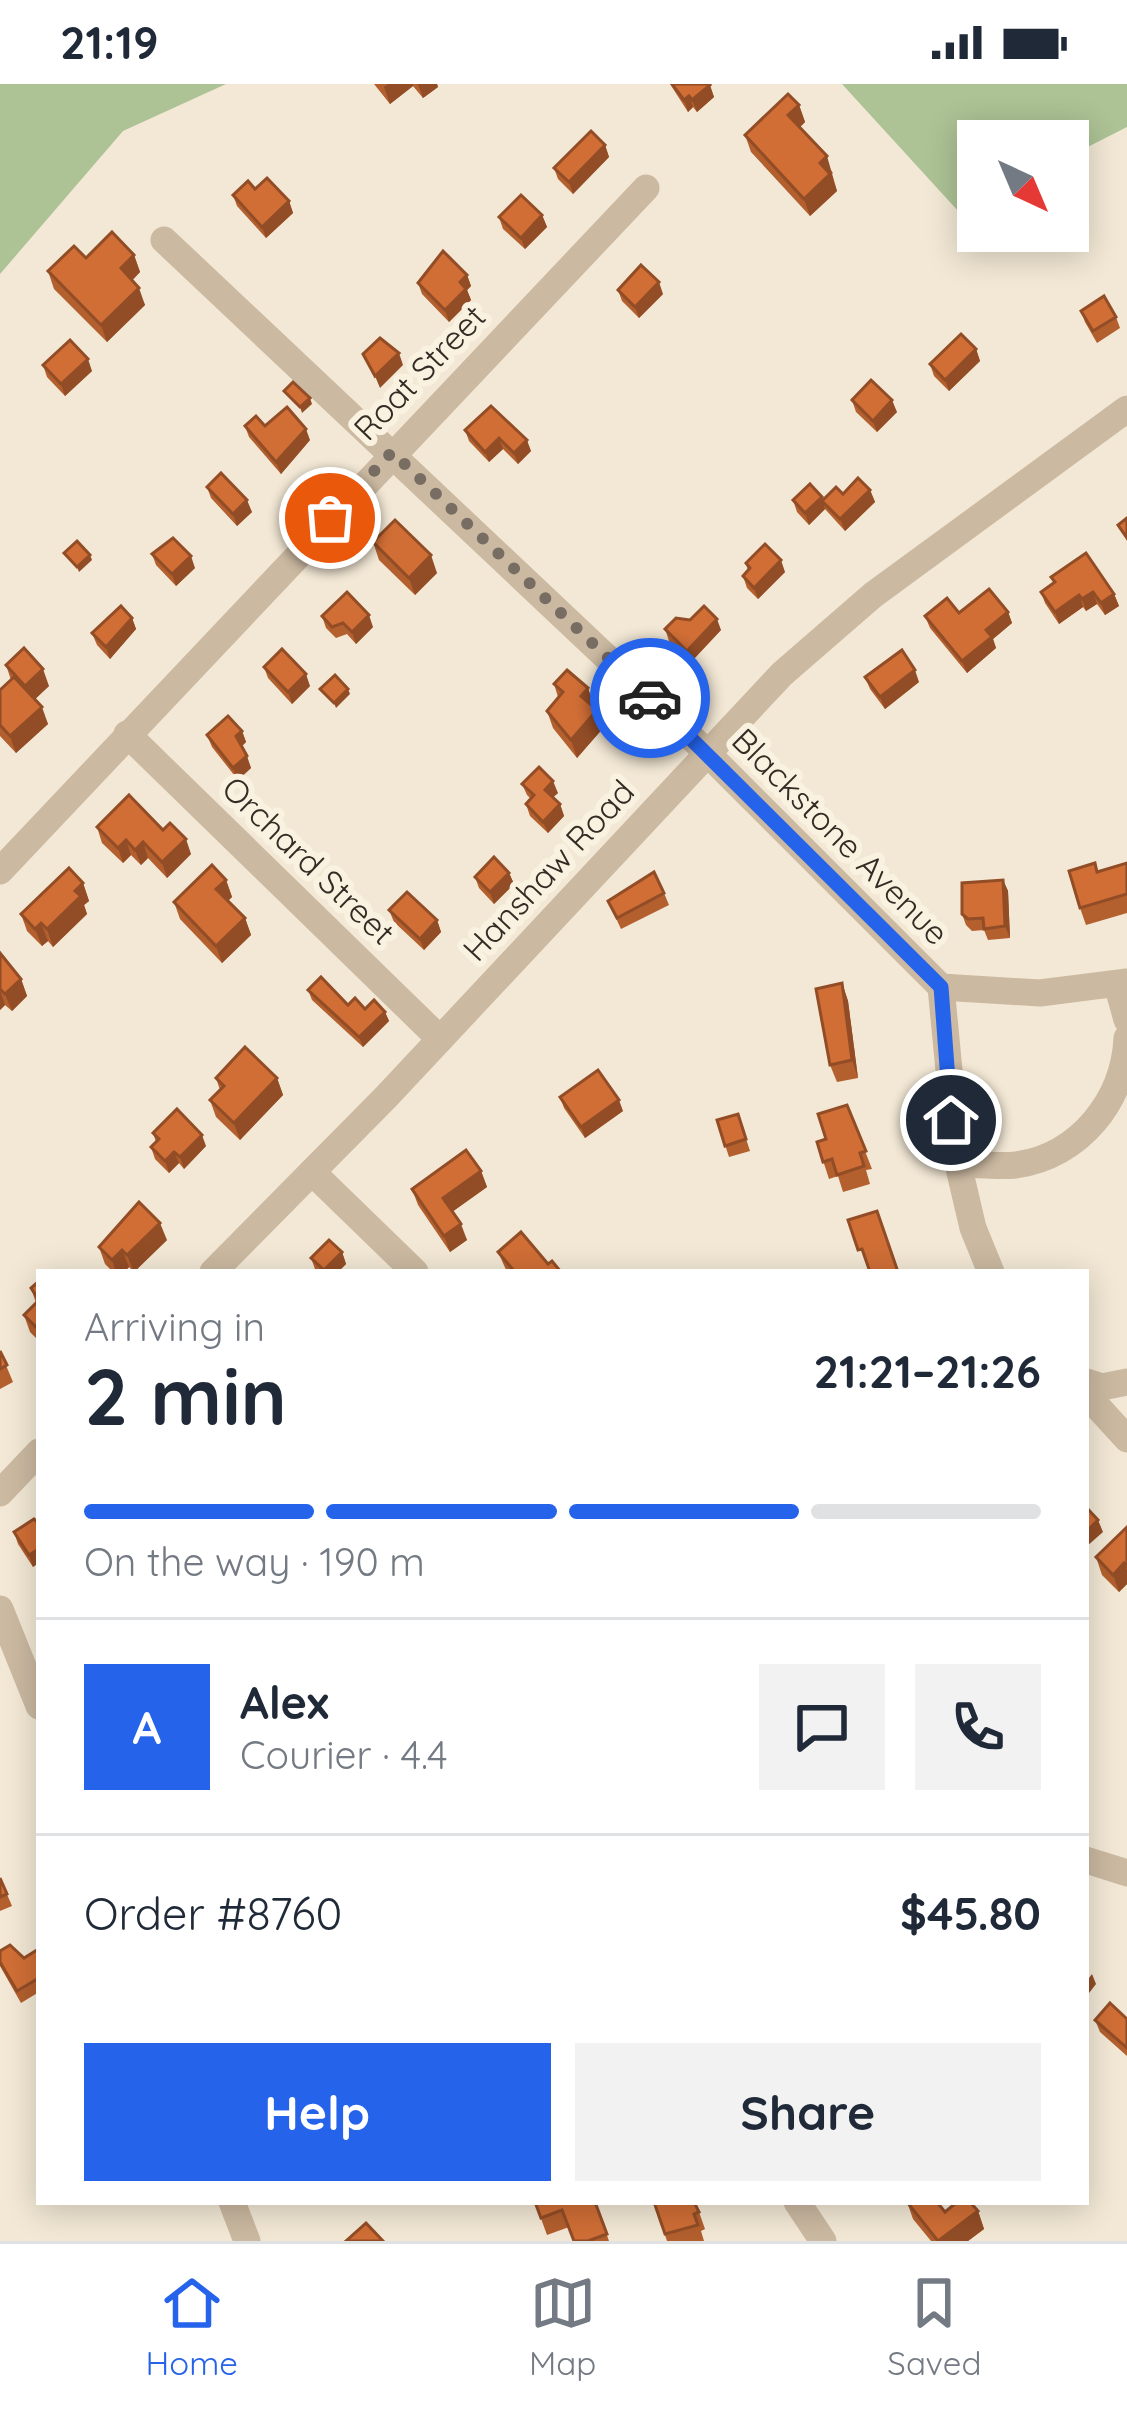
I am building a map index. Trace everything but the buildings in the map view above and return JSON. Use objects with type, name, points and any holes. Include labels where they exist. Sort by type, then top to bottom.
[{"type":"street","name":"Roat Street","points":[[0,871],[646,188]]},
{"type":"street","name":"Blackstone Avenue","points":[[164,240],[706,752],[941,987],[958,1164],[973,1228],[990,1269]]},
{"type":"street","name":"Hanshaw Road","points":[[217,1269],[440,1039],[706,752],[858,606],[1127,409]]},
{"type":"street","name":"Orchard Street","points":[[127,734],[440,1039]]},
{"type":"street","points":[[941,987],[1040,993],[1122,983],[1127,1020]]},
{"type":"street","points":[[958,1164],[1016,1165],[1054,1153],[1088,1131],[1112,1100],[1126,1062],[1127,1038]]},
{"type":"street","points":[[312,1172],[412,1269]]},
{"type":"street","points":[[1089,1383],[1102,1387],[1127,1382]]},
{"type":"street","points":[[1089,1397],[1127,1439]]},
{"type":"street","points":[[0,1493],[36,1455]]},
{"type":"street","points":[[0,1609],[36,1699]]},
{"type":"street","points":[[1089,1861],[1127,1873]]},
{"type":"street","points":[[233,2205],[247,2241]]},
{"type":"street","points":[[799,2205],[824,2241]]},
{"type":"green space","points":[[0,84],[226,84],[123,131],[0,274]]},
{"type":"green space","points":[[842,84],[1127,84],[1127,127],[1089,146],[1089,120],[957,120],[957,210]]},
{"type":"way so far","points":[[330,518],[392,452],[650,698]]},
{"type":"route","points":[[650,698],[941,987],[951,1120]]}]
